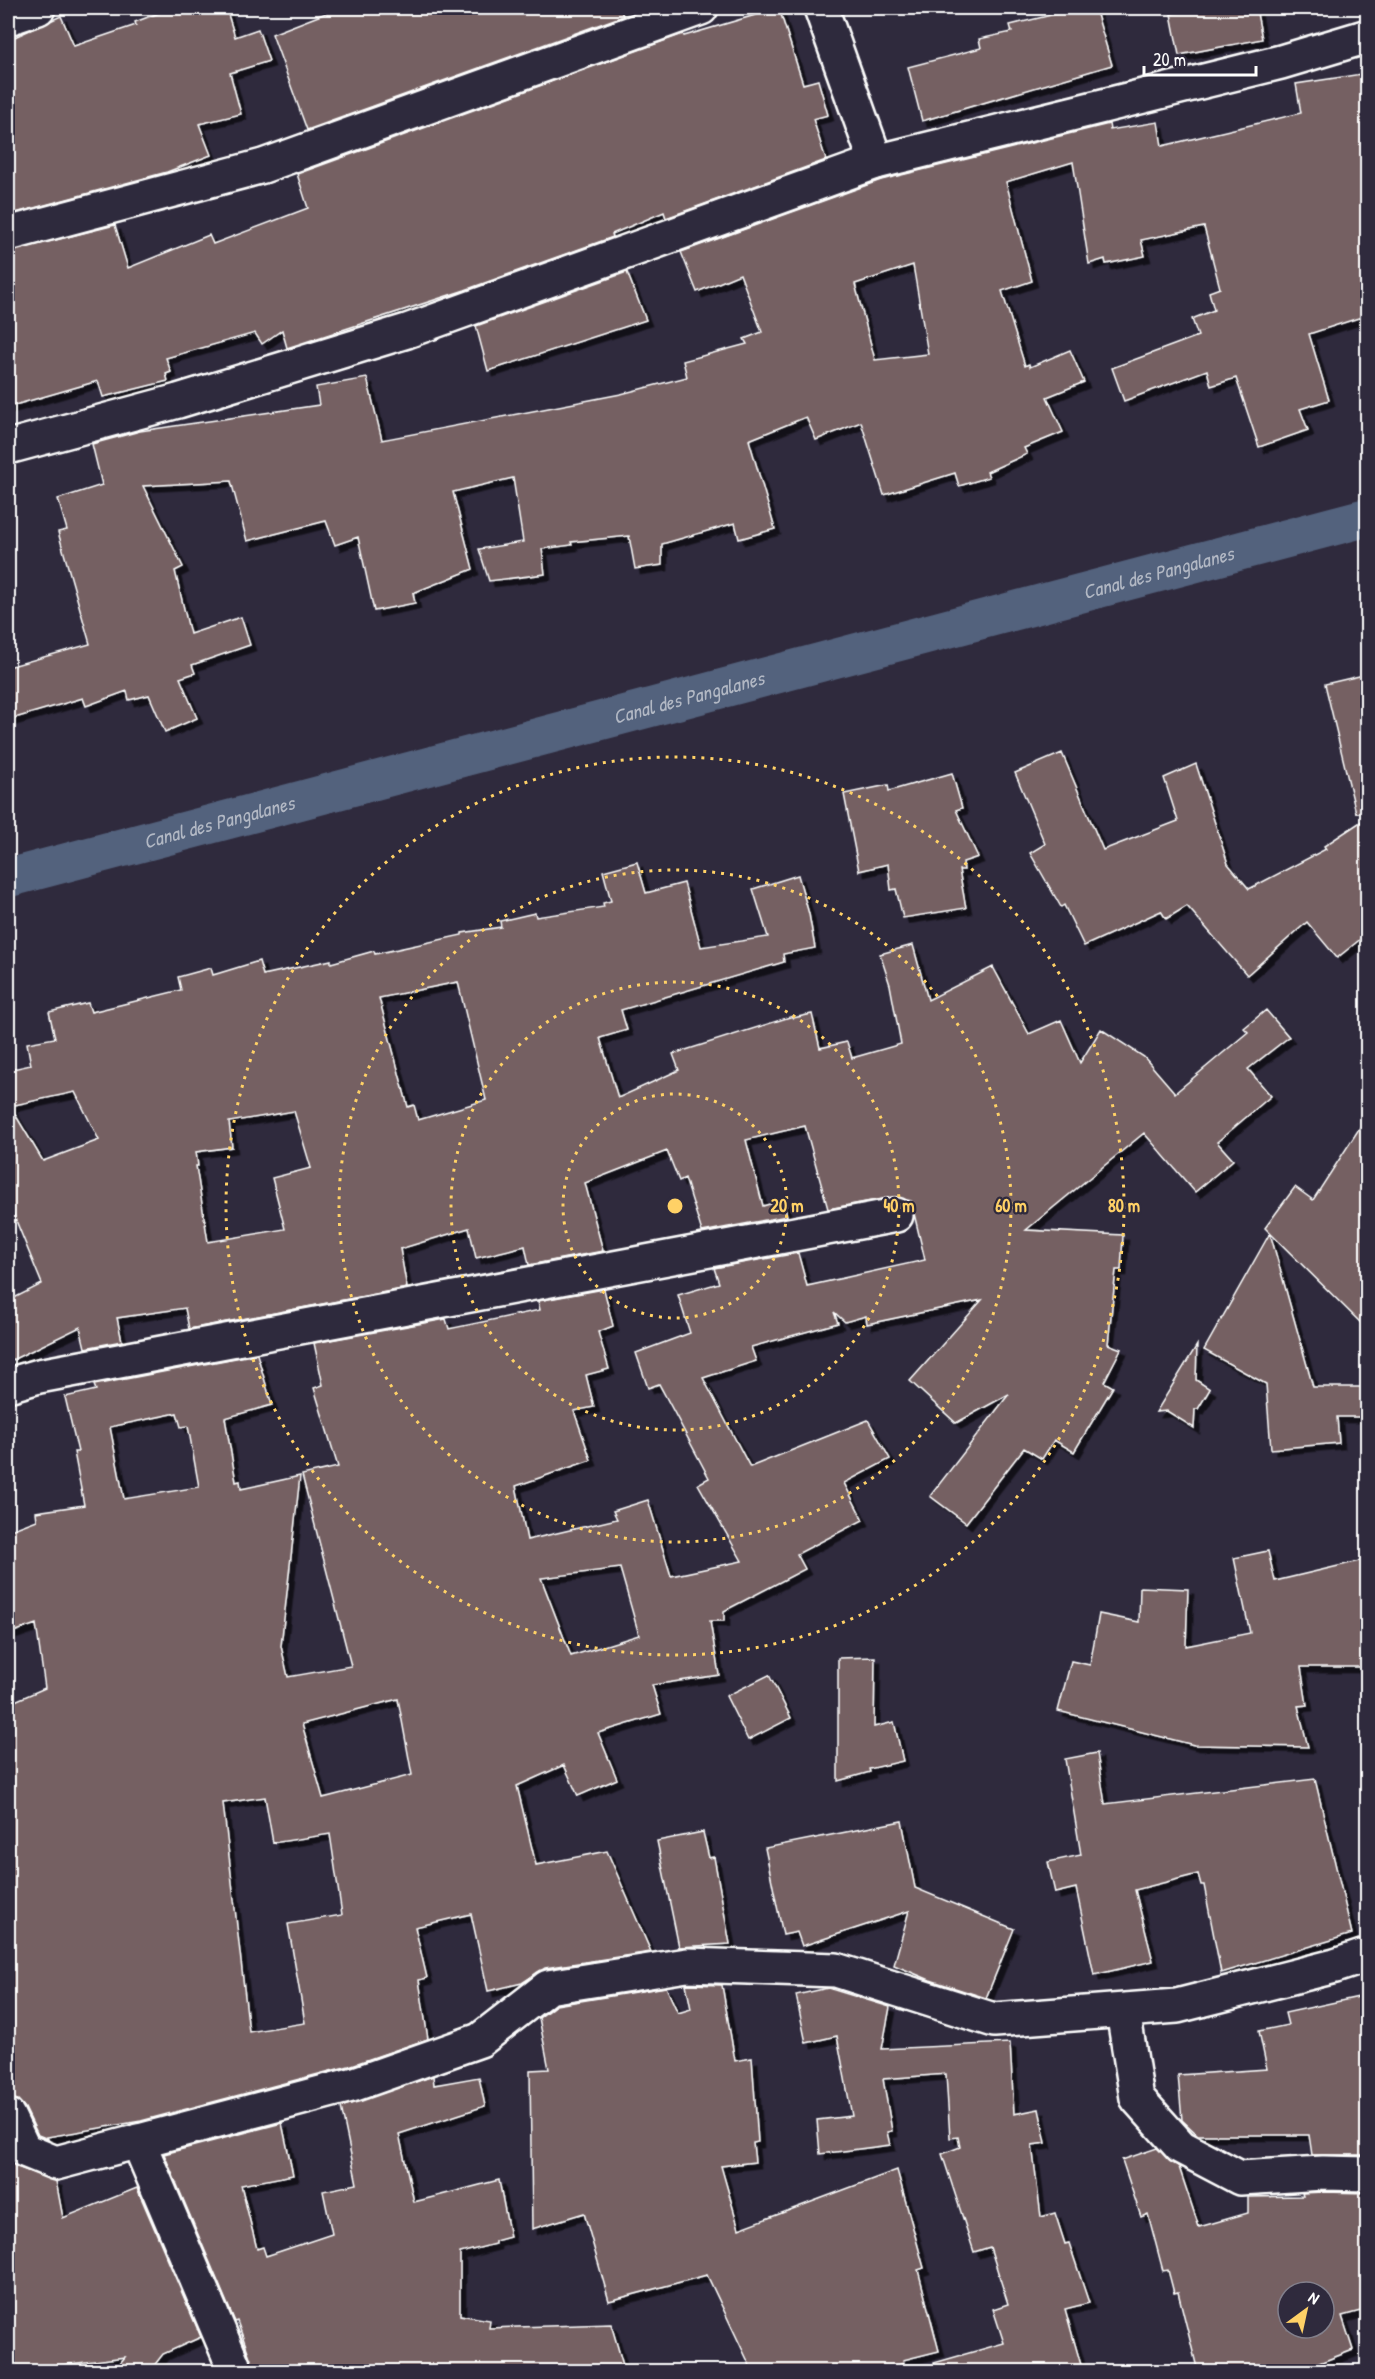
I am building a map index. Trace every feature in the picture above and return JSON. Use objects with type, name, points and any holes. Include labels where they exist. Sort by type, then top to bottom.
[{"type":"street","points":[[8,18],[38,8]]},
{"type":"street","points":[[8,234],[263,166],[701,8]]},
{"type":"street","points":[[821,8],[876,162]]},
{"type":"street","points":[[8,447],[178,401],[407,331],[876,162],[1281,62],[1368,36]]},
{"type":"street","points":[[8,1385],[39,1376],[897,1215]]},
{"type":"street","points":[[8,2116],[24,2150],[56,2163],[355,2084],[480,2040],[548,1987],[687,1965],[836,1970],[994,2020],[1177,2006],[1335,1966],[1368,1955]]},
{"type":"street","points":[[1123,2011],[1137,2098],[1181,2147],[1240,2178],[1323,2173],[1368,2174]]},
{"type":"street","points":[[138,2141],[236,2372]]},
{"type":"building","points":[[172,8],[226,8],[235,37],[258,29],[269,61],[230,73],[241,114],[199,124],[211,155],[167,172],[8,215],[8,40],[61,16],[74,46],[136,25],[135,22]]},
{"type":"building","points":[[339,8],[620,8],[623,16],[307,130],[272,34]]},
{"type":"building","points":[[779,8],[803,84],[818,80],[828,115],[813,119],[826,160],[666,218],[664,212],[612,234],[613,237],[465,290],[287,348],[282,330],[262,344],[255,333],[166,358],[171,372],[166,374],[168,381],[103,397],[98,381],[8,407],[8,252],[115,225],[128,268],[209,235],[213,244],[308,208],[297,174],[683,34],[684,36]]},
{"type":"building","points":[[1080,8],[1095,8],[1112,65],[922,121],[908,67],[981,48],[979,39],[1012,32],[1010,25]]},
{"type":"building","points":[[1206,8],[1256,8],[1262,39],[1179,55],[1171,14]]},
{"type":"building","points":[[1368,73],[1368,315],[1309,334],[1329,400],[1300,409],[1308,430],[1259,447],[1236,378],[1211,386],[1207,370],[1124,401],[1112,368],[1198,336],[1192,319],[1214,310],[1209,292],[1220,288],[1204,227],[1141,240],[1145,256],[1106,264],[1105,259],[1089,264],[1073,162],[1006,182],[1032,281],[1002,291],[1025,366],[1029,364],[1030,367],[1070,350],[1084,382],[1047,397],[1063,432],[1024,448],[1027,454],[987,472],[989,477],[959,486],[955,473],[884,495],[861,422],[816,440],[806,417],[749,440],[775,529],[739,539],[735,523],[662,544],[662,565],[635,569],[629,536],[571,542],[572,545],[542,549],[545,574],[489,581],[479,549],[523,542],[513,478],[453,492],[473,569],[413,593],[415,603],[374,611],[358,537],[335,545],[326,521],[247,541],[231,481],[143,486],[183,567],[175,571],[190,634],[241,617],[250,645],[192,665],[195,673],[180,678],[197,718],[165,732],[149,695],[129,700],[127,691],[86,706],[83,698],[8,720],[8,667],[90,644],[58,532],[67,530],[58,499],[102,485],[92,444],[140,431],[319,405],[316,387],[367,378],[382,440],[621,394],[687,377],[683,361],[747,344],[744,339],[762,332],[740,274],[697,292],[681,252],[881,180],[1109,124],[1110,130],[1158,122],[1162,146],[1301,113],[1296,84]],"holes":[[[913,265],[928,354],[875,360],[855,284]]]},
{"type":"building","points":[[627,272],[646,320],[488,371],[476,326]]},
{"type":"building","points":[[1368,674],[1368,812],[1356,813],[1325,684]]},
{"type":"building","points":[[1062,753],[1103,850],[1178,821],[1164,778],[1196,764],[1228,864],[1249,889],[1326,849],[1324,846],[1368,817],[1368,933],[1337,958],[1307,922],[1247,975],[1187,906],[1166,919],[1161,911],[1084,946],[1064,905],[1061,907],[1030,853],[1045,844],[1015,773]]},
{"type":"building","points":[[952,773],[962,808],[956,810],[978,857],[963,862],[964,870],[959,870],[966,908],[903,918],[896,889],[891,890],[888,864],[859,871],[844,794],[888,785],[889,791]]},
{"type":"building","points":[[637,862],[646,893],[684,883],[701,947],[768,937],[753,889],[798,875],[809,914],[815,948],[783,954],[784,962],[621,1010],[627,1030],[600,1038],[618,1098],[679,1070],[673,1054],[793,1016],[793,1018],[812,1014],[820,1048],[847,1042],[852,1058],[901,1044],[890,985],[880,954],[913,945],[928,1000],[993,967],[1029,1034],[1061,1020],[1080,1063],[1101,1029],[1144,1057],[1175,1093],[1248,1032],[1244,1028],[1266,1010],[1289,1037],[1248,1069],[1271,1096],[1217,1142],[1233,1160],[1195,1192],[1144,1133],[1026,1230],[1123,1235],[1121,1270],[1116,1270],[1108,1344],[1121,1349],[1104,1382],[1113,1387],[1074,1452],[1054,1440],[1042,1459],[1024,1448],[966,1523],[930,1496],[1009,1394],[956,1423],[910,1381],[982,1300],[867,1324],[866,1316],[845,1322],[834,1312],[838,1323],[751,1347],[756,1361],[703,1378],[750,1467],[868,1420],[890,1459],[844,1483],[863,1520],[797,1554],[805,1569],[724,1611],[724,1621],[710,1621],[719,1675],[652,1685],[661,1714],[598,1733],[617,1779],[578,1796],[564,1765],[517,1786],[536,1865],[607,1851],[651,1952],[545,1968],[522,1983],[488,1991],[471,1914],[415,1927],[427,1978],[419,1980],[428,2039],[349,2066],[141,2121],[47,2137],[48,2139],[38,2135],[25,2108],[18,2100],[8,2098],[8,1704],[45,1688],[36,1624],[8,1634],[8,1531],[37,1520],[36,1512],[84,1505],[74,1452],[78,1452],[65,1397],[96,1390],[94,1385],[257,1354],[272,1405],[225,1418],[236,1482],[240,1481],[241,1489],[300,1476],[281,1646],[288,1677],[351,1666],[302,1475],[338,1467],[314,1388],[323,1385],[314,1343],[446,1319],[449,1329],[540,1310],[538,1301],[604,1289],[613,1326],[598,1332],[609,1369],[586,1375],[594,1407],[574,1411],[591,1460],[516,1486],[527,1540],[617,1519],[613,1511],[648,1500],[671,1576],[742,1561],[698,1484],[709,1478],[659,1384],[648,1388],[636,1353],[690,1333],[678,1295],[719,1283],[714,1268],[798,1253],[807,1286],[925,1260],[911,1201],[893,1197],[828,1209],[805,1126],[746,1140],[763,1206],[783,1200],[787,1216],[702,1232],[685,1178],[679,1181],[667,1151],[585,1183],[603,1251],[529,1265],[525,1246],[476,1258],[469,1228],[400,1249],[407,1288],[189,1329],[185,1308],[117,1318],[122,1341],[85,1348],[80,1327],[8,1362],[8,1301],[42,1284],[8,1201],[8,1070],[31,1065],[27,1043],[55,1038],[49,1012],[88,1003],[91,1012],[181,990],[178,977],[211,968],[213,975],[259,961],[263,975],[331,960],[331,963],[374,951],[375,954],[462,935],[462,933],[501,927],[500,921],[535,913],[536,917],[604,907],[603,903],[611,901],[603,871]],"holes":[[[458,982],[486,1100],[418,1120],[414,1105],[408,1107],[379,998]],[[75,1092],[99,1140],[43,1161],[10,1106]],[[294,1111],[311,1168],[272,1178],[285,1229],[208,1242],[196,1166],[198,1166],[196,1152],[232,1147],[229,1122]],[[177,1413],[181,1427],[188,1426],[199,1487],[124,1499],[110,1427]],[[620,1568],[639,1635],[571,1656],[541,1578]],[[398,1699],[412,1775],[323,1798],[302,1724]],[[265,1797],[273,1843],[330,1834],[342,1915],[288,1924],[305,2023],[249,2032],[223,1803]]]},
{"type":"building","points":[[1368,1115],[1368,1330],[1265,1228],[1295,1187],[1313,1200]]},
{"type":"building","points":[[1270,1233],[1313,1387],[1368,1387],[1368,1417],[1337,1417],[1339,1443],[1271,1449],[1266,1384],[1204,1350]]},
{"type":"building","points":[[1197,1345],[1196,1380],[1210,1389],[1198,1409],[1195,1409],[1194,1428],[1167,1411],[1156,1412]]},
{"type":"building","points":[[1268,1551],[1275,1581],[1368,1559],[1368,1667],[1301,1667],[1307,1705],[1298,1706],[1308,1747],[1194,1745],[1058,1711],[1071,1661],[1090,1665],[1099,1614],[1139,1622],[1140,1587],[1188,1589],[1186,1646],[1250,1633],[1234,1558]]},
{"type":"building","points":[[875,1657],[874,1727],[894,1722],[903,1761],[869,1769],[870,1772],[838,1781],[838,1658]]},
{"type":"building","points":[[769,1675],[791,1718],[748,1740],[726,1696]]},
{"type":"building","points":[[1097,1753],[1105,1804],[1315,1779],[1352,1934],[1221,1973],[1204,1885],[1201,1885],[1198,1874],[1135,1890],[1153,1961],[1094,1975],[1076,1888],[1055,1893],[1048,1862],[1081,1855],[1065,1759]]},
{"type":"building","points":[[902,1821],[915,1888],[1014,1929],[986,1998],[930,1980],[894,1965],[909,1911],[802,1946],[797,1932],[783,1935],[765,1848]]},
{"type":"building","points":[[703,1832],[709,1858],[714,1857],[730,1944],[679,1947],[657,1841]]},
{"type":"building","points":[[686,1984],[722,1985],[735,2061],[752,2058],[758,2142],[753,2143],[755,2162],[721,2166],[739,2229],[897,2170],[924,2268],[918,2270],[939,2351],[903,2360],[904,2363],[879,2372],[753,2372],[707,2275],[609,2301],[584,2213],[532,2229],[530,2070],[549,2069],[539,2018],[556,2005],[666,1987],[678,2013],[691,2009]]},
{"type":"building","points":[[828,1988],[890,2007],[882,2049],[1010,2043],[1014,2114],[1039,2109],[1046,2143],[1032,2145],[1041,2217],[1055,2213],[1065,2244],[1069,2243],[1089,2303],[1065,2309],[1083,2372],[936,2372],[934,2363],[1004,2343],[993,2309],[1008,2304],[990,2247],[974,2252],[942,2154],[960,2147],[958,2137],[950,2138],[946,2074],[883,2079],[892,2131],[887,2132],[890,2145],[820,2154],[817,2120],[852,2116],[837,2036],[806,2043],[796,1995]]},
{"type":"building","points":[[1368,1995],[1368,2155],[1312,2155],[1309,2135],[1198,2135],[1182,2120],[1178,2075],[1267,2069],[1259,2031],[1288,2025],[1285,2013]]},
{"type":"building","points":[[433,2076],[434,2085],[479,2077],[485,2106],[399,2134],[414,2202],[499,2180],[510,2237],[495,2241],[495,2244],[460,2253],[460,2315],[490,2320],[489,2328],[611,2324],[625,2372],[255,2371],[237,2321],[235,2322],[164,2154],[282,2123],[293,2175],[241,2185],[257,2249],[263,2247],[266,2256],[332,2234],[323,2191],[357,2184],[341,2107]]},
{"type":"building","points":[[1157,2148],[1179,2167],[1199,2227],[1248,2213],[1248,2197],[1303,2196],[1302,2193],[1323,2192],[1368,2193],[1368,2309],[1342,2316],[1353,2350],[1296,2372],[1198,2372],[1178,2292],[1174,2293],[1168,2270],[1163,2271],[1148,2214],[1141,2217],[1122,2160]]},
{"type":"building","points":[[8,2159],[17,2167],[56,2181],[63,2218],[137,2188],[201,2337],[163,2354],[149,2372],[113,2372],[125,2357],[8,2372]]},
{"type":"waterway","name":"Canal des Pangalanes","points":[[8,878],[1368,517]]}]
